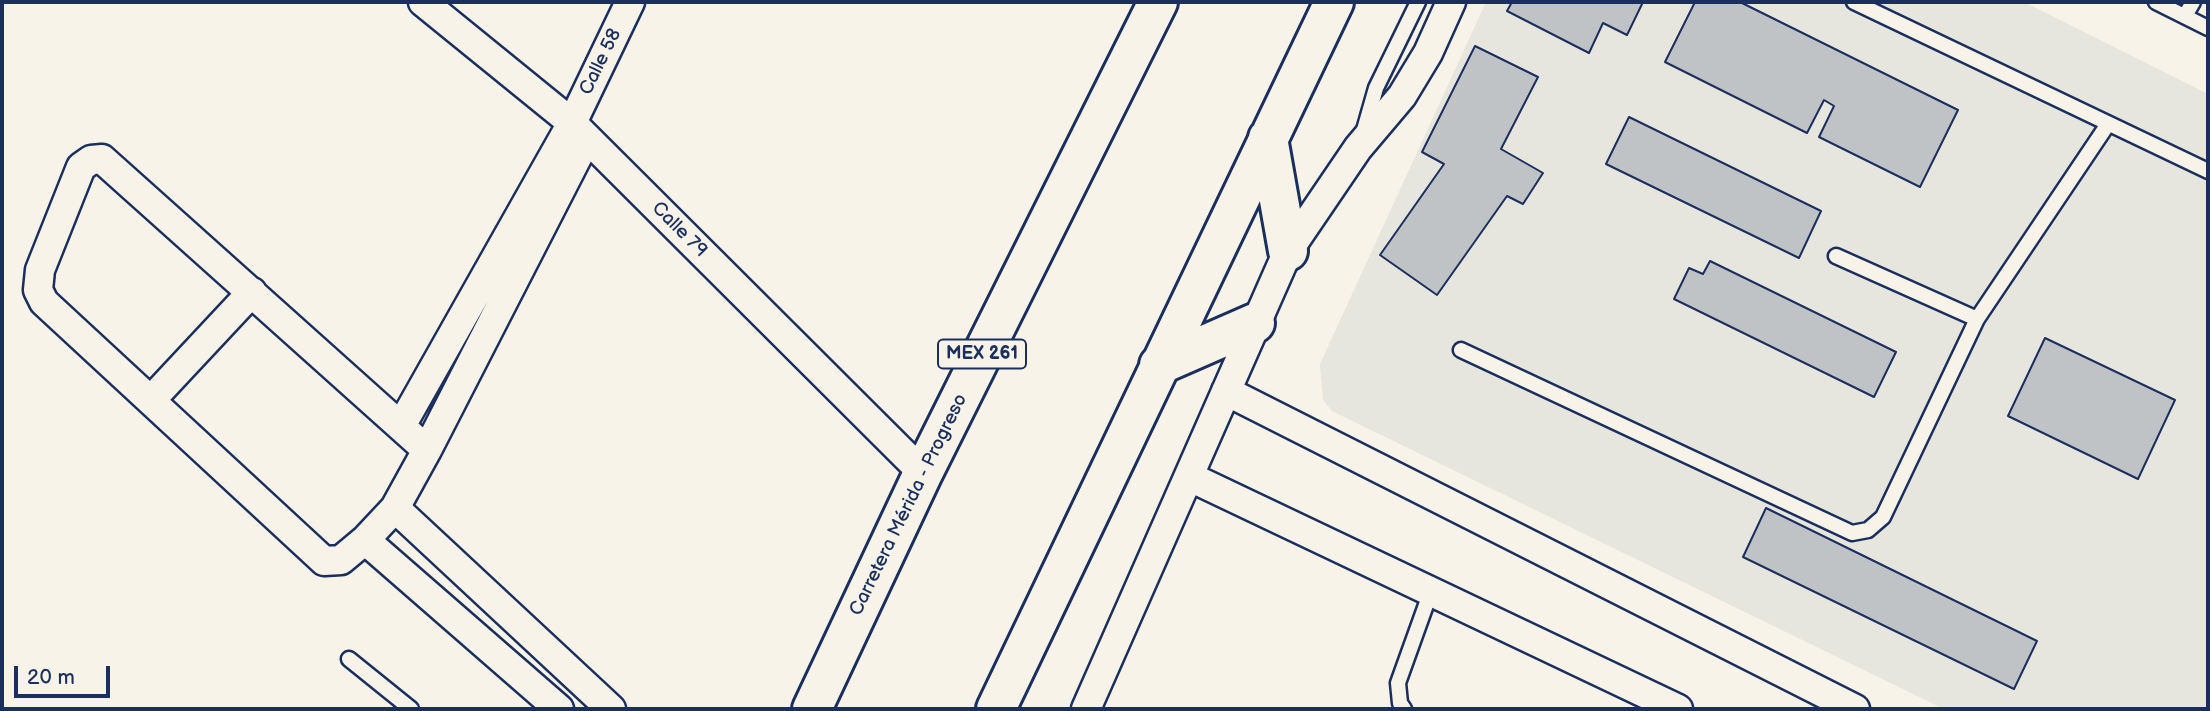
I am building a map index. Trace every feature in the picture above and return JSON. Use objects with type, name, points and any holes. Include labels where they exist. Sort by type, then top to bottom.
[{"type":"highway","name":"Carretera Mérida - Progreso","points":[[812,709],[923,473],[1158,2]]},
{"type":"highway","points":[[996,709],[1334,2]]},
{"type":"highway","points":[[1268,138],[1288,251]]},
{"type":"highway","points":[[1159,365],[1255,323]]},
{"type":"street","name":"Calle 79","points":[[423,2],[580,130],[923,473]]},
{"type":"street","name":"Calle 58","points":[[580,130],[630,2]]},
{"type":"street","points":[[1086,709],[1288,251],[1358,148],[1408,86],[1428,53],[1451,2]]},
{"type":"street","points":[[401,426],[580,130]]},
{"type":"street","points":[[427,450],[114,167],[102,159],[91,160],[82,167],[40,270],[38,290],[44,302],[324,561],[341,559],[365,540],[395,508],[427,450],[580,130]]},
{"type":"street","points":[[151,400],[252,292]]},
{"type":"street","points":[[1226,391],[1855,709]]},
{"type":"street","points":[[1190,477],[1678,709]]},
{"type":"street","points":[[395,508],[611,709]]},
{"type":"street","points":[[365,540],[559,709]]},
{"type":"lane","points":[[1358,148],[1376,88],[1418,2]]},
{"type":"lane","points":[[1854,2],[2208,171]]},
{"type":"lane","points":[[2156,2],[2208,28]]},
{"type":"lane","points":[[2185,16],[2193,2]]},
{"type":"lane","points":[[1461,350],[1852,533],[1868,530],[1883,517],[1977,319],[2108,124]]},
{"type":"lane","points":[[1836,256],[1977,319]]},
{"type":"lane","points":[[1404,709],[1400,703],[1398,683],[1431,592]]},
{"type":"lane","points":[[349,659],[411,709]]},
{"type":"shaded area","points":[[1486,2],[2024,2],[2208,94],[2208,709],[1944,709],[1332,411],[1323,400],[1320,364]]},
{"type":"building","points":[[1512,2],[1643,2],[1627,35],[1603,23],[1589,53],[1507,11]]},
{"type":"building","points":[[1695,2],[1740,2],[1958,110],[1920,187],[1819,137],[1834,106],[1824,100],[1807,133],[1665,62]]},
{"type":"building","points":[[1475,46],[1538,77],[1501,149],[1543,173],[1523,204],[1507,196],[1437,295],[1380,255],[1444,164],[1422,152]]},
{"type":"building","points":[[1629,117],[1821,211],[1799,258],[1606,164]]},
{"type":"building","points":[[1710,261],[1896,352],[1874,397],[1674,299],[1689,268],[1703,274]]},
{"type":"building","points":[[2045,338],[2175,400],[2138,479],[2008,416]]},
{"type":"building","points":[[1766,508],[2037,641],[2014,689],[1743,557]]}]
